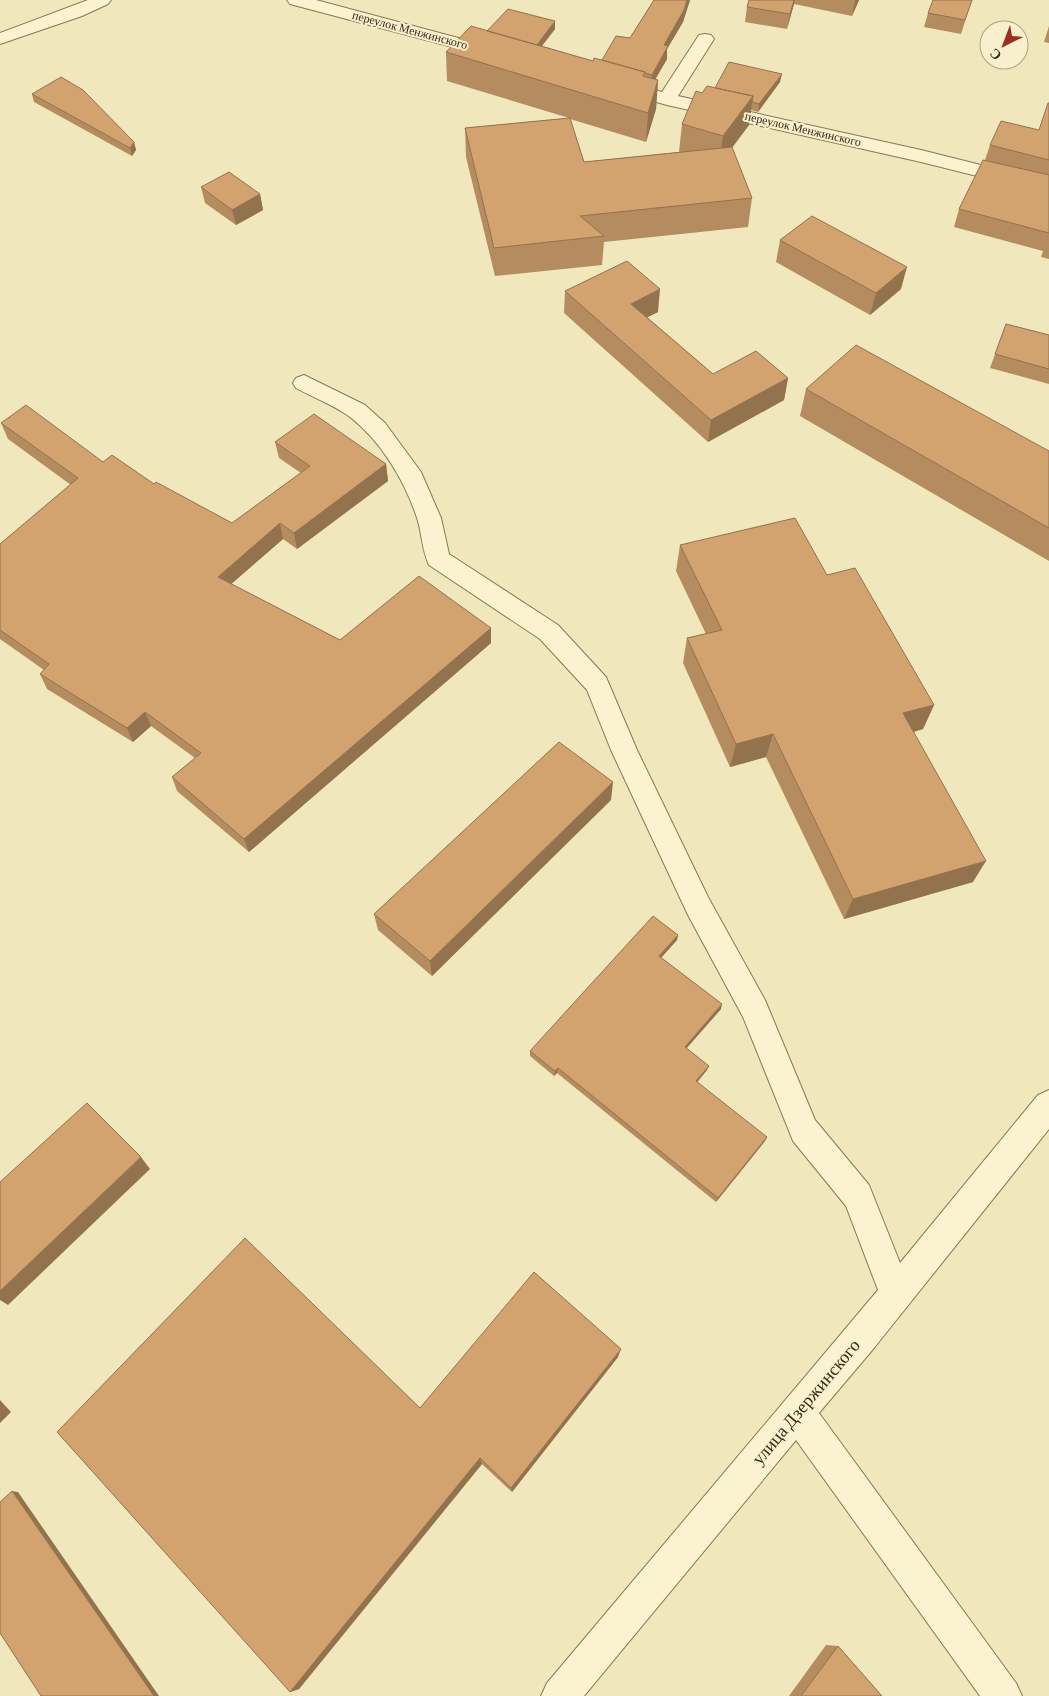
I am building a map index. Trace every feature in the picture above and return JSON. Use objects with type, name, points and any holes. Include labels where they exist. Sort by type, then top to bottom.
[{"type":"street","points":[[0,39],[76,12],[102,0]]},
{"type":"street","name":"переулок Менжинского","points":[[296,0],[504,55]]},
{"type":"street","points":[[667,99],[705,39]]},
{"type":"street","name":"переулок Менжинского","points":[[608,83],[667,99],[920,156],[1049,188]]},
{"type":"street","points":[[304,382],[357,411],[377,429],[409,472],[429,518],[438,559],[549,632],[597,684],[624,750],[698,906],[755,1010],[804,1130],[858,1196],[896,1294]]},
{"type":"street","name":"улица Дзержинского","points":[[560,1696],[896,1294],[1049,1105]]},
{"type":"street","points":[[798,1412],[1003,1696]]},
{"type":"building","points":[[654,0],[687,0],[684,10],[664,45],[668,46],[652,75],[602,60],[616,36],[630,38]]},
{"type":"building","points":[[749,0],[794,0],[790,14],[747,7]]},
{"type":"building","points":[[933,0],[972,0],[965,20],[928,13]]},
{"type":"building","points":[[508,9],[555,21],[537,45],[487,31]]},
{"type":"building","points":[[471,26],[593,61],[594,58],[645,72],[643,76],[658,80],[648,113],[446,52]]},
{"type":"building","points":[[729,62],[782,74],[759,104],[752,102],[753,96],[715,88]]},
{"type":"building","points":[[61,77],[83,90],[134,142],[130,148],[32,94]]},
{"type":"building","points":[[707,86],[753,96],[723,136],[682,124],[696,91],[702,93]]},
{"type":"building","points":[[1048,103],[1049,160],[990,145],[1001,121],[1039,130]]},
{"type":"building","points":[[570,118],[584,162],[732,147],[752,198],[580,216],[604,236],[494,248],[465,128]]},
{"type":"building","points":[[983,160],[1049,175],[1049,233],[959,209]]},
{"type":"building","points":[[229,172],[260,194],[232,210],[201,187]]},
{"type":"building","points":[[812,216],[907,267],[876,293],[780,240]]},
{"type":"building","points":[[627,261],[660,289],[631,304],[713,374],[756,351],[788,378],[711,420],[565,291]]},
{"type":"building","points":[[1006,324],[1049,335],[1049,369],[995,354]]},
{"type":"building","points":[[856,345],[1049,451],[1049,528],[806,389]]},
{"type":"building","points":[[26,405],[103,462],[112,455],[154,484],[156,482],[232,523],[310,466],[275,442],[314,414],[386,464],[294,533],[280,523],[218,577],[340,640],[419,576],[491,628],[244,839],[172,777],[201,753],[145,712],[127,728],[40,674],[49,664],[0,630],[0,544],[78,478],[1,423]]},
{"type":"building","points":[[795,518],[827,575],[855,568],[934,705],[903,713],[986,861],[853,899],[773,734],[736,744],[687,638],[722,630],[680,545]]},
{"type":"building","points":[[559,742],[613,782],[430,961],[374,914]]},
{"type":"building","points":[[653,916],[678,935],[659,956],[722,1004],[685,1047],[709,1066],[696,1081],[767,1137],[718,1198],[558,1068],[555,1071],[530,1051]]},
{"type":"building","points":[[87,1103],[141,1157],[0,1291],[0,1182]]},
{"type":"building","points":[[245,1238],[420,1408],[534,1272],[621,1349],[511,1488],[480,1458],[290,1692],[57,1432]]},
{"type":"building","points":[[12,1491],[154,1696],[41,1696],[0,1633],[0,1502]]},
{"type":"building","points":[[838,1646],[882,1696],[801,1696]]}]
